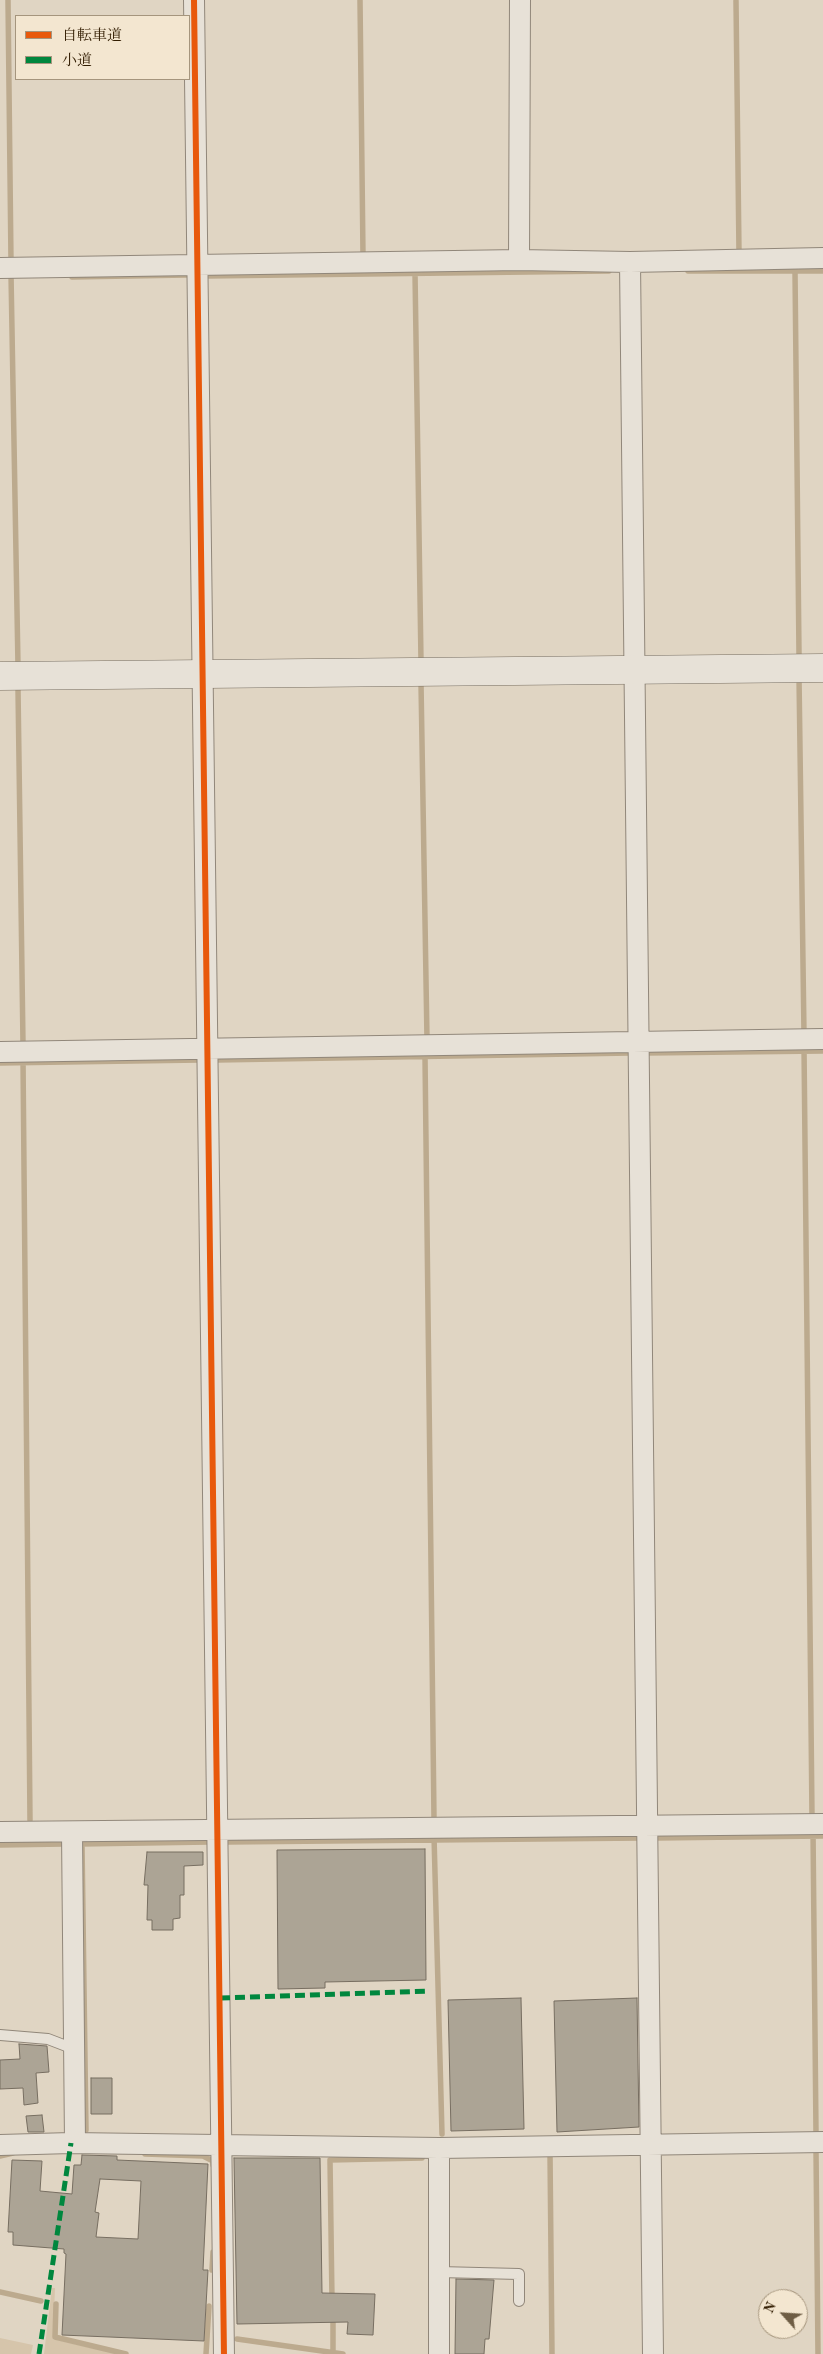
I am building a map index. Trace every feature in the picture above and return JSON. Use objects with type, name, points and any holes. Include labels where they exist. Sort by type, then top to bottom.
[{"type":"street","points":[[194,0],[224,2354]]},
{"type":"street","points":[[519,260],[520,0]]},
{"type":"street","points":[[0,268],[519,260],[630,262],[823,258]]},
{"type":"street","points":[[630,262],[653,2354]]},
{"type":"street","points":[[0,676],[823,668]]},
{"type":"street","points":[[0,1052],[823,1039]]},
{"type":"street","points":[[0,1832],[823,1824]]},
{"type":"street","points":[[72,1832],[75,2143]]},
{"type":"street","points":[[0,2145],[75,2143],[439,2148],[823,2142]]},
{"type":"street","points":[[439,2148],[439,2354]]},
{"type":"lane","points":[[0,2035],[48,2039],[74,2049]]},
{"type":"lane","points":[[439,2272],[519,2274],[520,2301]]},
{"type":"shaded area","points":[[52,2288],[55,2288],[53,2339],[117,2354],[44,2354]]},
{"type":"shaded area","points":[[0,2338],[33,2345],[31,2354],[0,2354]]},
{"type":"building","points":[[425,1849],[426,1980],[325,1982],[325,1988],[278,1989],[277,1850]]},
{"type":"building","points":[[147,1852],[203,1852],[203,1865],[184,1866],[184,1895],[180,1895],[180,1918],[173,1919],[173,1930],[152,1930],[152,1920],[147,1920],[148,1885],[144,1885]]},
{"type":"building","points":[[521,1998],[524,2129],[451,2131],[448,2000]]},
{"type":"building","points":[[637,1998],[639,2127],[557,2132],[554,2001]]},
{"type":"building","points":[[19,2044],[47,2046],[49,2072],[36,2073],[38,2103],[24,2105],[23,2088],[0,2089],[0,2060],[20,2059]]},
{"type":"building","points":[[91,2078],[112,2078],[112,2114],[91,2114]]},
{"type":"building","points":[[42,2115],[44,2132],[28,2132],[26,2116]]},
{"type":"building","points":[[82,2155],[117,2156],[117,2160],[208,2164],[203,2270],[208,2270],[204,2341],[62,2335],[66,2254],[64,2249],[13,2245],[13,2232],[8,2232],[12,2160],[42,2161],[40,2191],[72,2194],[74,2165],[81,2165]],"holes":[[[100,2179],[141,2181],[138,2239],[96,2237],[99,2213],[95,2212]]]},
{"type":"building","points":[[234,2158],[320,2158],[322,2293],[375,2294],[373,2335],[347,2334],[348,2322],[237,2324]]},
{"type":"building","points":[[456,2279],[494,2280],[489,2339],[485,2339],[484,2354],[455,2354]]},
{"type":"waterway","points":[[8,0],[11,261]]},
{"type":"waterway","points":[[360,0],[363,255]]},
{"type":"waterway","points":[[736,1],[739,253]]},
{"type":"waterway","points":[[206,276],[609,271]]},
{"type":"waterway","points":[[688,271],[823,271]]},
{"type":"waterway","points":[[795,271],[799,654]]},
{"type":"waterway","points":[[415,273],[421,661]]},
{"type":"waterway","points":[[11,274],[18,666]]},
{"type":"waterway","points":[[72,277],[187,275]]},
{"type":"waterway","points":[[799,677],[804,1034]]},
{"type":"waterway","points":[[421,683],[427,1039]]},
{"type":"waterway","points":[[18,689],[23,1044]]},
{"type":"waterway","points":[[804,1047],[812,1816]]},
{"type":"waterway","points":[[646,1053],[823,1051]]},
{"type":"waterway","points":[[217,1060],[631,1053]]},
{"type":"waterway","points":[[425,1056],[434,1819]]},
{"type":"waterway","points":[[23,1059],[30,1820]]},
{"type":"waterway","points":[[0,1063],[200,1060]]},
{"type":"waterway","points":[[813,1830],[816,2133]]},
{"type":"waterway","points":[[434,1836],[442,2134]]},
{"type":"waterway","points":[[656,1838],[823,1836]]},
{"type":"waterway","points":[[227,1842],[642,1838]]},
{"type":"waterway","points":[[80,1844],[210,1842]]},
{"type":"waterway","points":[[0,1845],[64,1844]]},
{"type":"waterway","points":[[82,1844],[86,2130]]},
{"type":"waterway","points":[[816,2150],[818,2354]]},
{"type":"waterway","points":[[0,2156],[13,2153]]},
{"type":"waterway","points":[[550,2153],[552,2354]]},
{"type":"waterway","points":[[145,2154],[203,2156],[213,2161],[213,2165]]},
{"type":"waterway","points":[[332,2300],[330,2160],[422,2158]]},
{"type":"waterway","points":[[212,2270],[213,2252]]},
{"type":"waterway","points":[[0,2292],[41,2301]]},
{"type":"waterway","points":[[56,2304],[55,2337],[126,2354]]},
{"type":"waterway","points":[[206,2354],[209,2306]]},
{"type":"waterway","points":[[333,2315],[333,2353]]},
{"type":"waterway","points":[[237,2339],[343,2354]]},
{"type":"marked path","points":[[220,1998],[429,1991]]},
{"type":"marked path","points":[[39,2354],[71,2143]]},
{"type":"cycle path","points":[[194,0],[224,2354]]}]
